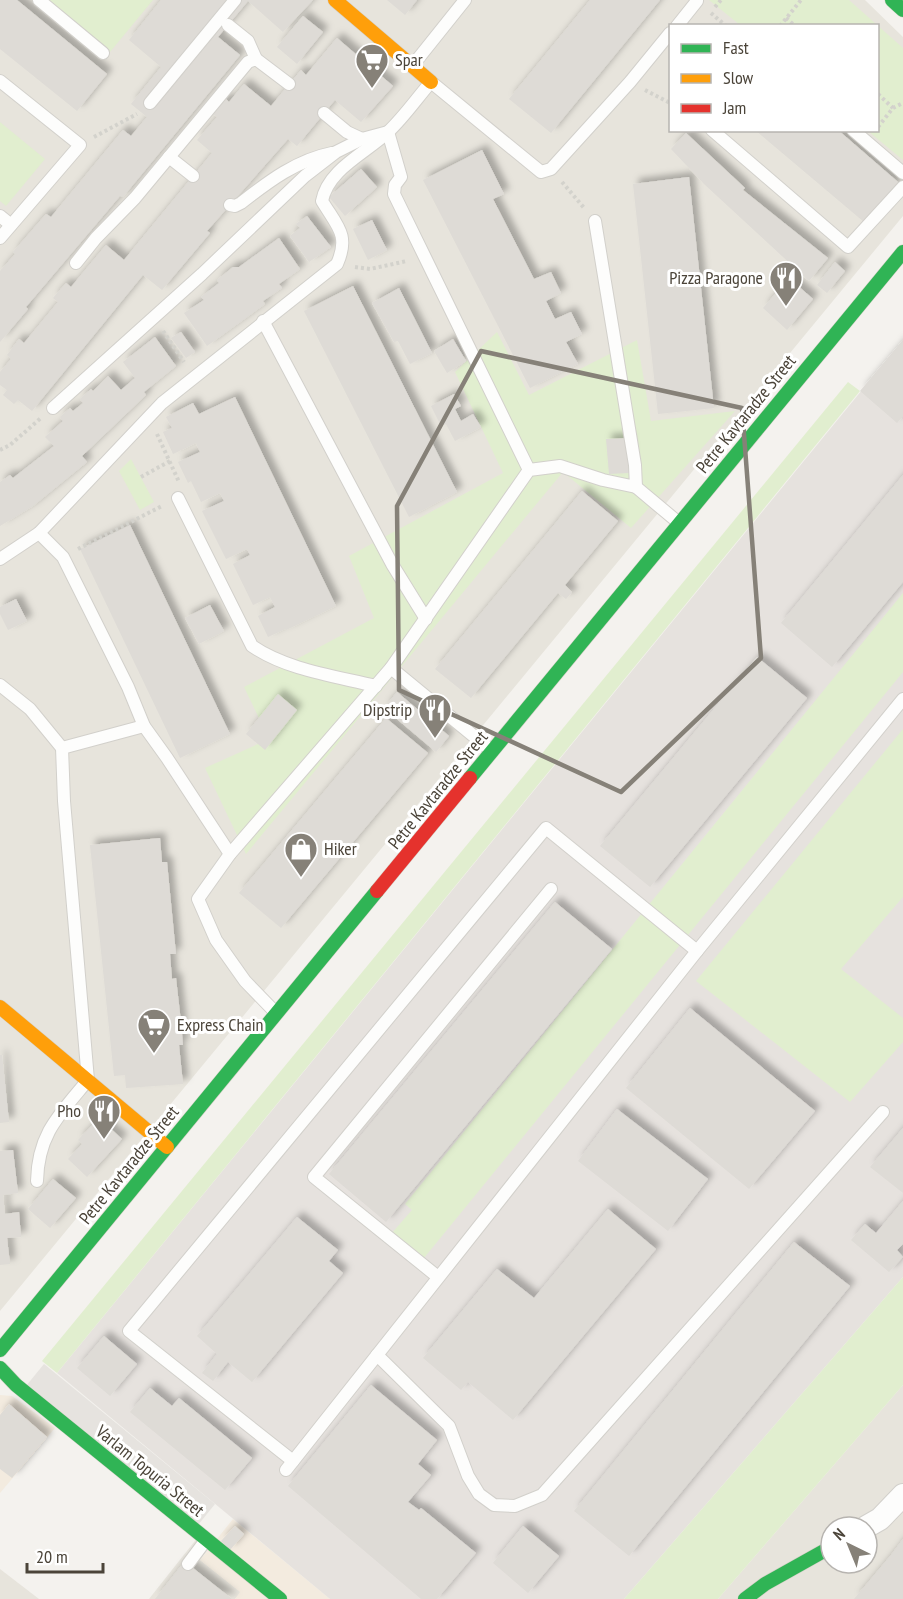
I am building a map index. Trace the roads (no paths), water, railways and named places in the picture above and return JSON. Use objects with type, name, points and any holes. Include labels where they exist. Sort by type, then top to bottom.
[{"type":"main road","points":[[335,0],[431,82]]},
{"type":"main road","points":[[892,0],[903,10]]},
{"type":"main road","name":"Petre Kavtaradze Street","points":[[0,1350],[903,252]]},
{"type":"main road","points":[[0,1007],[167,1147]]},
{"type":"main road","name":"Varlam Topuria Street","points":[[0,1368],[16,1385],[280,1599]]},
{"type":"main road","points":[[745,1599],[765,1584],[819,1553]]},
{"type":"street","points":[[879,1520],[903,1495]]},
{"type":"lane","points":[[39,0],[103,53]]},
{"type":"lane","points":[[150,103],[236,0]]},
{"type":"lane","points":[[412,66],[465,0]]},
{"type":"lane","points":[[679,24],[697,1]]},
{"type":"lane","points":[[228,25],[248,41],[256,59],[289,84]]},
{"type":"lane","points":[[0,559],[39,533],[177,390],[336,264],[343,249],[342,234],[322,201],[324,190],[339,172],[388,132],[431,82],[541,172],[551,169],[630,82],[669,34]]},
{"type":"lane","points":[[76,263],[96,238],[135,198],[248,62],[256,59]]},
{"type":"lane","points":[[0,81],[80,145],[0,238]]},
{"type":"lane","points":[[324,112],[347,132],[362,139]]},
{"type":"lane","points":[[53,408],[202,274],[305,176],[336,152],[362,139],[388,132]]},
{"type":"lane","points":[[388,132],[401,177],[395,185],[394,195],[529,470]]},
{"type":"lane","points":[[714,132],[848,247],[903,187]]},
{"type":"lane","points":[[855,132],[903,173]]},
{"type":"lane","points":[[230,205],[235,206],[241,203],[313,157],[336,152]]},
{"type":"lane","points":[[169,157],[193,176]]},
{"type":"lane","points":[[0,216],[11,225]]},
{"type":"lane","points":[[595,221],[635,465],[636,487]]},
{"type":"lane","points":[[263,321],[392,564],[426,619]]},
{"type":"lane","points":[[277,1014],[244,981],[216,940],[198,899],[230,854],[391,668],[529,470],[560,466],[603,480],[636,487],[680,524]]},
{"type":"lane","points":[[178,498],[252,646],[268,658],[376,686]]},
{"type":"lane","points":[[39,533],[63,557],[128,687],[144,726],[230,854]]},
{"type":"lane","points":[[391,668],[492,751]]},
{"type":"lane","points":[[0,685],[30,709],[62,748],[65,812],[88,1080],[46,1133],[37,1160],[37,1181]]},
{"type":"lane","points":[[697,951],[546,828],[129,1331],[289,1465],[697,951],[903,699]]},
{"type":"lane","points":[[62,748],[144,726]]},
{"type":"lane","points":[[438,1277],[314,1177],[551,889]]},
{"type":"lane","points":[[377,1355],[449,1426],[468,1476],[479,1494],[494,1504],[515,1506],[542,1495],[883,1112]]},
{"type":"lane","points":[[188,1564],[207,1539]]},
{"type":"place","name":"Spar","points":[[372,89]]},
{"type":"place","name":"Pizza Paragone","points":[[786,307]]},
{"type":"place","name":"Dipstrip","points":[[435,739]]},
{"type":"place","name":"Hiker","points":[[301,878]]},
{"type":"place","name":"Express Chain","points":[[154,1054]]},
{"type":"place","name":"Pho","points":[[104,1140]]}]
